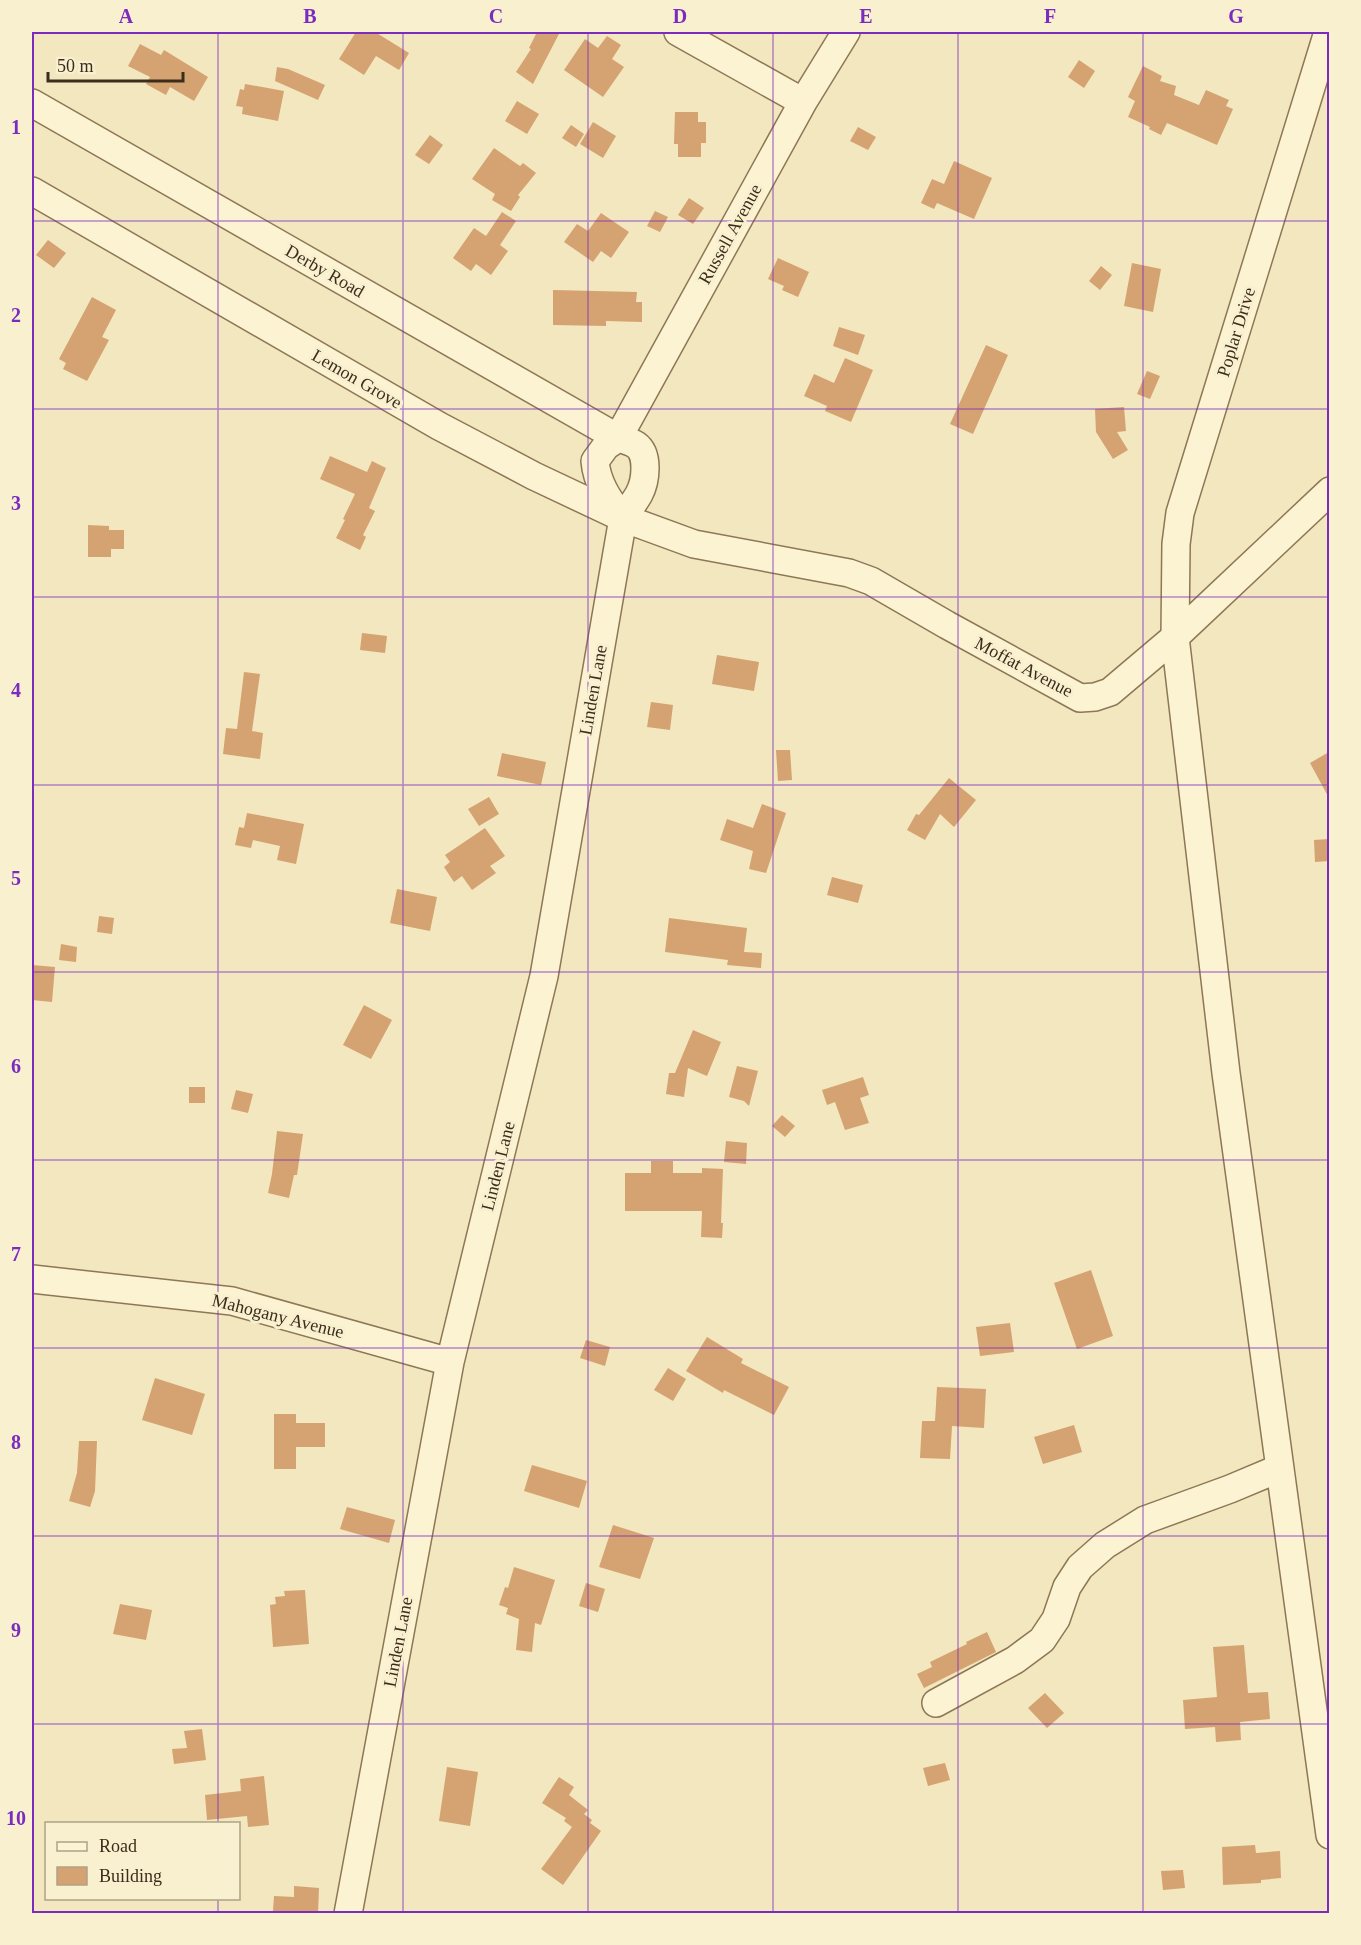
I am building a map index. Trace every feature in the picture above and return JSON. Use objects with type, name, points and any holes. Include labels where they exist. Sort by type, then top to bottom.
[{"type":"street","points":[[678,32],[803,102]]},
{"type":"street","name":"Russell Avenue","points":[[596,473],[596,461],[606,446],[618,438],[803,102],[846,32]]},
{"type":"street","name":"Poplar Drive","points":[[1328,32],[1180,513],[1176,544],[1175,637],[1226,1073],[1329,1835]]},
{"type":"street","name":"Derby Road","points":[[32,103],[618,438]]},
{"type":"street","name":"Lemon Grove","points":[[32,191],[439,426],[534,476],[623,518],[694,544]]},
{"type":"street","name":"Linden Lane","points":[[348,1914],[450,1362],[544,976],[623,518],[640,493],[645,478],[643,455],[638,446],[628,440],[618,438]]},
{"type":"street","points":[[534,476],[571,478],[596,473],[605,494],[623,518]]},
{"type":"street","name":"Moffat Avenue","points":[[694,544],[849,573],[871,581],[1080,698],[1095,697],[1110,692],[1175,637],[1329,491]]},
{"type":"street","name":"Mahogany Avenue","points":[[32,1279],[232,1300],[450,1362]]},
{"type":"street","points":[[936,1703],[1015,1660],[1042,1640],[1056,1620],[1067,1587],[1080,1568],[1105,1545],[1145,1520],[1280,1468]]},
{"type":"building","points":[[356,32],[375,32],[409,53],[399,70],[376,56],[364,75],[339,59]]},
{"type":"building","points":[[537,32],[560,32],[533,84],[516,72],[531,49],[529,48]]},
{"type":"building","points":[[607,36],[621,45],[612,59],[624,67],[603,97],[564,70],[585,39],[598,48]]},
{"type":"building","points":[[140,44],[161,55],[164,50],[208,77],[194,101],[170,87],[166,95],[146,84],[150,77],[128,66]]},
{"type":"building","points":[[1079,60],[1095,71],[1084,88],[1068,77]]},
{"type":"building","points":[[1143,66],[1162,76],[1160,81],[1176,86],[1174,95],[1199,105],[1206,90],[1229,100],[1226,106],[1233,109],[1217,145],[1167,123],[1161,135],[1128,117],[1135,101],[1128,97]]},
{"type":"building","points":[[277,67],[288,69],[325,85],[318,100],[275,81]]},
{"type":"building","points":[[245,84],[284,91],[278,121],[242,114],[243,107],[236,106],[240,89],[244,90]]},
{"type":"building","points":[[517,101],[539,114],[527,134],[505,121]]},
{"type":"building","points":[[675,112],[698,112],[698,122],[706,122],[706,143],[701,143],[701,157],[678,157],[678,144],[674,144]]},
{"type":"building","points":[[593,122],[616,136],[603,158],[580,144]]},
{"type":"building","points":[[571,125],[584,134],[576,147],[562,138]]},
{"type":"building","points":[[858,127],[876,137],[868,150],[850,141]]},
{"type":"building","points":[[430,135],[443,145],[429,164],[415,155]]},
{"type":"building","points":[[494,148],[520,166],[523,163],[536,173],[518,195],[520,197],[511,211],[492,200],[495,194],[472,179]]},
{"type":"building","points":[[954,161],[992,178],[974,219],[937,203],[934,209],[921,203],[932,179],[944,184]]},
{"type":"building","points":[[689,198],[704,208],[693,224],[678,215]]},
{"type":"building","points":[[655,211],[668,217],[660,232],[647,226]]},
{"type":"building","points":[[502,212],[516,221],[500,245],[508,251],[491,275],[476,264],[471,271],[453,258],[474,228],[486,236]]},
{"type":"building","points":[[601,213],[629,232],[611,258],[601,251],[593,262],[564,242],[577,224],[588,231]]},
{"type":"building","points":[[48,240],[66,253],[54,268],[36,255]]},
{"type":"building","points":[[778,258],[809,272],[798,297],[782,290],[784,286],[768,279]]},
{"type":"building","points":[[1132,263],[1161,269],[1153,312],[1124,306]]},
{"type":"building","points":[[1101,266],[1112,275],[1100,290],[1089,281]]},
{"type":"building","points":[[553,290],[637,292],[636,302],[642,302],[642,322],[606,321],[606,326],[553,325]]},
{"type":"building","points":[[92,297],[116,310],[102,337],[109,340],[87,381],[63,369],[66,363],[59,359]]},
{"type":"building","points":[[839,327],[865,335],[858,355],[833,346]]},
{"type":"building","points":[[986,345],[1008,355],[973,434],[950,424]]},
{"type":"building","points":[[845,358],[873,370],[851,422],[825,411],[827,406],[804,396],[814,374],[834,383]]},
{"type":"building","points":[[1147,371],[1160,376],[1150,399],[1137,394]]},
{"type":"building","points":[[1124,407],[1126,431],[1117,432],[1128,450],[1113,459],[1096,432],[1095,409]]},
{"type":"building","points":[[330,456],[367,472],[372,461],[386,468],[369,508],[375,511],[363,535],[366,537],[360,550],[336,538],[355,494],[320,479]]},
{"type":"building","points":[[88,525],[109,526],[109,530],[124,530],[124,549],[111,549],[111,557],[88,557]]},
{"type":"building","points":[[362,633],[387,636],[385,653],[360,650]]},
{"type":"building","points":[[717,655],[759,662],[754,691],[712,684]]},
{"type":"building","points":[[244,672],[260,674],[252,731],[263,733],[260,759],[223,754],[226,728],[237,729]]},
{"type":"building","points":[[651,702],[673,705],[670,730],[647,727]]},
{"type":"building","points":[[776,750],[790,750],[792,780],[778,781]]},
{"type":"building","points":[[1329,752],[1329,798],[1310,763]]},
{"type":"building","points":[[502,753],[546,762],[541,785],[497,776]]},
{"type":"building","points":[[949,778],[976,800],[954,827],[940,814],[925,840],[907,830],[916,814],[919,815]]},
{"type":"building","points":[[489,797],[499,814],[479,826],[468,809]]},
{"type":"building","points":[[762,804],[786,813],[766,873],[749,869],[753,851],[720,840],[727,819],[753,828]]},
{"type":"building","points":[[247,813],[304,824],[296,864],[277,860],[280,846],[253,840],[251,848],[235,845],[239,827],[244,828]]},
{"type":"building","points":[[485,828],[505,856],[490,866],[496,873],[472,890],[462,876],[454,882],[444,867],[450,862],[445,855]]},
{"type":"building","points":[[1329,839],[1329,861],[1315,862],[1314,840]]},
{"type":"building","points":[[832,877],[863,885],[858,903],[827,895]]},
{"type":"building","points":[[397,889],[437,897],[430,931],[390,923]]},
{"type":"building","points":[[99,916],[114,918],[112,934],[97,932]]},
{"type":"building","points":[[669,918],[747,928],[744,952],[762,953],[761,968],[727,965],[728,960],[665,952]]},
{"type":"building","points":[[61,944],[77,947],[76,962],[59,960]]},
{"type":"building","points":[[32,965],[55,967],[52,1002],[32,1000]]},
{"type":"building","points":[[364,1005],[392,1020],[371,1059],[343,1045]]},
{"type":"building","points":[[693,1030],[721,1042],[707,1076],[688,1068],[684,1097],[666,1094],[669,1073],[675,1073]]},
{"type":"building","points":[[737,1066],[758,1071],[749,1106],[744,1101],[729,1097]]},
{"type":"building","points":[[863,1077],[869,1095],[860,1098],[869,1123],[845,1130],[835,1102],[827,1105],[822,1090]]},
{"type":"building","points":[[189,1087],[205,1087],[205,1103],[189,1103]]},
{"type":"building","points":[[236,1090],[253,1094],[248,1113],[231,1109]]},
{"type":"building","points":[[782,1115],[795,1126],[785,1137],[772,1126]]},
{"type":"building","points":[[277,1131],[303,1134],[297,1175],[294,1175],[289,1198],[268,1193]]},
{"type":"building","points":[[726,1141],[747,1143],[746,1164],[724,1162]]},
{"type":"building","points":[[651,1161],[673,1161],[673,1173],[702,1173],[702,1168],[723,1169],[722,1238],[701,1237],[702,1211],[625,1211],[625,1173],[651,1173]]},
{"type":"building","points":[[1091,1270],[1113,1336],[1077,1349],[1054,1283]]},
{"type":"building","points":[[1010,1323],[1014,1352],[980,1356],[976,1327]]},
{"type":"building","points":[[707,1337],[743,1359],[741,1363],[789,1387],[774,1415],[724,1390],[723,1393],[686,1371]]},
{"type":"building","points":[[586,1340],[610,1347],[605,1366],[580,1358]]},
{"type":"building","points":[[668,1368],[686,1379],[673,1401],[654,1390]]},
{"type":"building","points":[[155,1378],[205,1394],[192,1435],[142,1420]]},
{"type":"building","points":[[937,1387],[986,1389],[984,1428],[952,1426],[950,1459],[920,1458],[922,1421],[935,1421]]},
{"type":"building","points":[[274,1414],[296,1414],[296,1423],[325,1423],[325,1447],[296,1447],[296,1469],[274,1469]]},
{"type":"building","points":[[1074,1425],[1082,1452],[1043,1464],[1034,1437]]},
{"type":"building","points":[[79,1441],[97,1441],[95,1491],[90,1507],[69,1501],[77,1473]]},
{"type":"building","points":[[532,1465],[587,1481],[579,1508],[524,1491]]},
{"type":"building","points":[[347,1507],[395,1520],[389,1543],[340,1529]]},
{"type":"building","points":[[613,1525],[654,1538],[640,1579],[599,1567]]},
{"type":"building","points":[[514,1567],[555,1580],[541,1625],[535,1623],[532,1652],[516,1650],[519,1619],[506,1614],[508,1608],[499,1605],[505,1587],[508,1588]]},
{"type":"building","points":[[586,1583],[605,1589],[598,1612],[579,1606]]},
{"type":"building","points":[[305,1590],[309,1644],[273,1647],[270,1605],[276,1604],[275,1597],[285,1596],[284,1591]]},
{"type":"building","points":[[120,1604],[152,1610],[146,1640],[113,1634]]},
{"type":"building","points":[[987,1632],[996,1652],[924,1688],[917,1674],[932,1667],[930,1662]]},
{"type":"building","points":[[1244,1645],[1248,1693],[1268,1692],[1270,1719],[1240,1722],[1241,1740],[1216,1742],[1215,1727],[1185,1729],[1183,1700],[1217,1697],[1213,1647]]},
{"type":"building","points":[[1045,1693],[1064,1713],[1047,1728],[1028,1708]]},
{"type":"building","points":[[202,1729],[206,1760],[174,1764],[172,1749],[187,1748],[184,1731]]},
{"type":"building","points":[[945,1763],[950,1780],[928,1786],[923,1768]]},
{"type":"building","points":[[447,1767],[478,1772],[470,1826],[439,1821]]},
{"type":"building","points":[[264,1776],[269,1825],[248,1827],[247,1816],[207,1820],[205,1795],[241,1791],[240,1779]]},
{"type":"building","points":[[559,1777],[574,1787],[569,1795],[588,1810],[584,1814],[592,1820],[590,1823],[601,1831],[563,1885],[541,1869],[572,1827],[564,1821],[566,1818],[542,1803]]},
{"type":"building","points":[[1255,1845],[1256,1853],[1280,1851],[1281,1878],[1261,1880],[1261,1883],[1223,1885],[1222,1847]]},
{"type":"building","points":[[1183,1870],[1185,1888],[1163,1890],[1161,1871]]},
{"type":"building","points":[[294,1886],[319,1888],[318,1914],[273,1911],[274,1896],[294,1897]]}]
